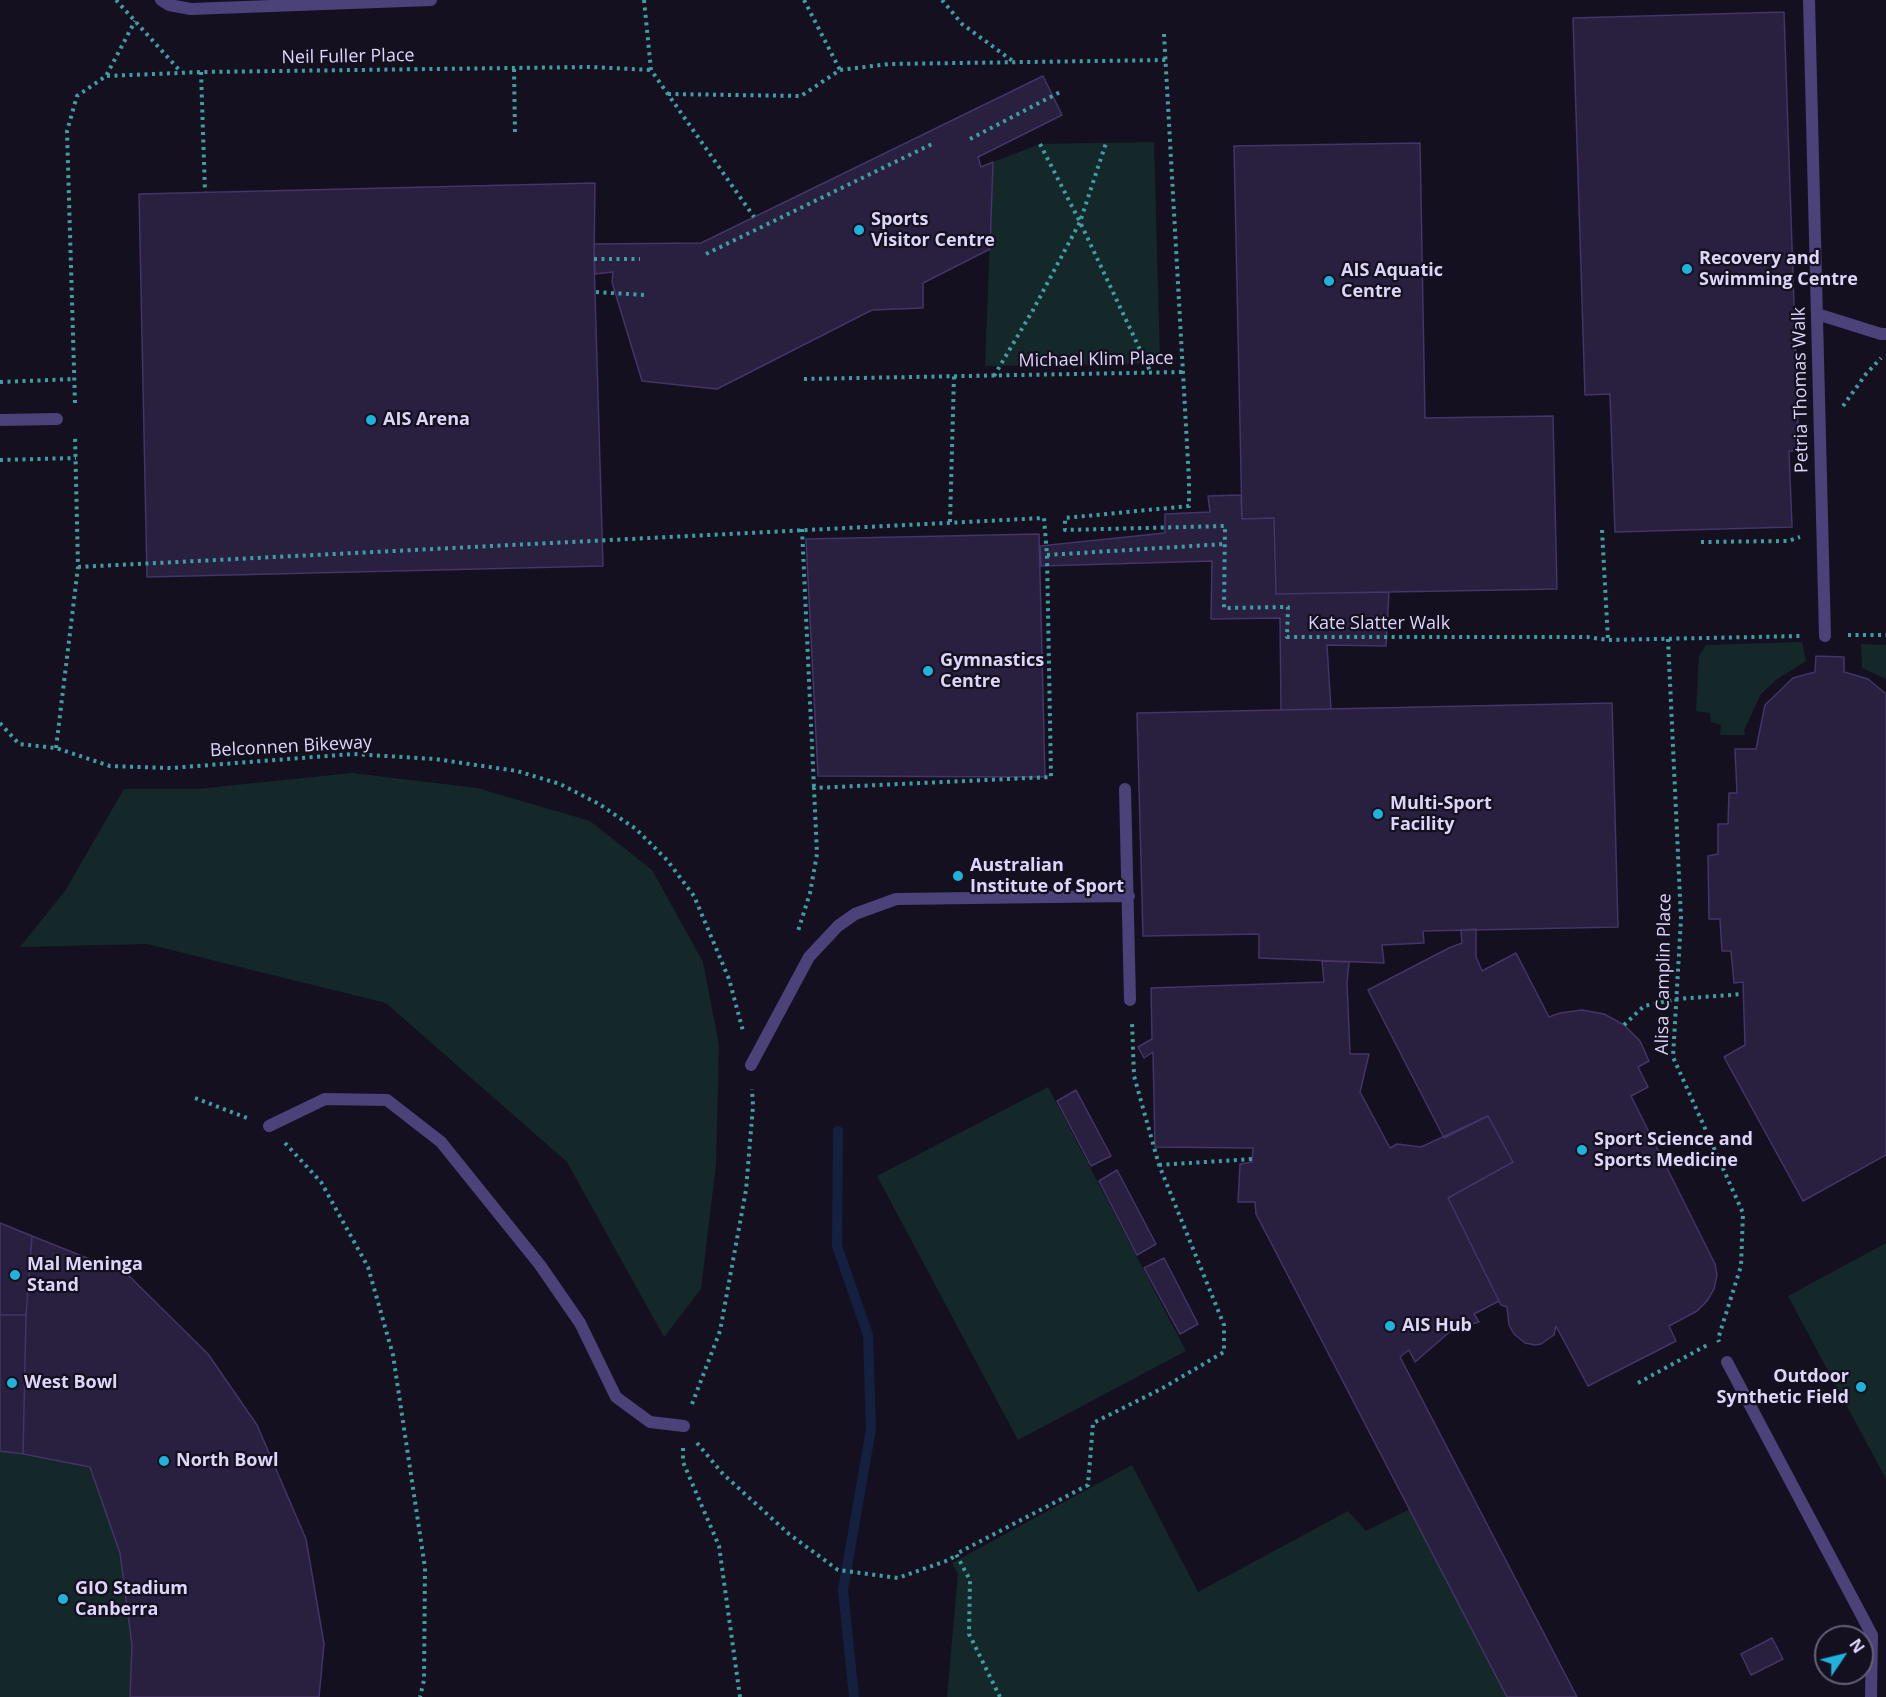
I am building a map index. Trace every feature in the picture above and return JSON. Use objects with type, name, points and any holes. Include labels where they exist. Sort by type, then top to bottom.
[{"type":"lane","points":[[161,0],[191,9],[430,0]]},
{"type":"lane","name":"Petria Thomas Walk","points":[[1809,0],[1825,636]]},
{"type":"lane","points":[[1817,314],[1886,334]]},
{"type":"lane","points":[[0,420],[57,419]]},
{"type":"lane","points":[[1125,789],[1131,1000]]},
{"type":"lane","points":[[751,1065],[809,957],[838,926],[855,914],[896,899],[1129,896]]},
{"type":"lane","points":[[269,1126],[325,1099],[387,1100],[441,1142],[540,1265],[580,1323],[616,1397],[650,1422],[684,1426]]},
{"type":"lane","points":[[1726,1362],[1872,1635],[1871,1697]]},
{"type":"path","points":[[116,0],[182,73]]},
{"type":"path","points":[[644,0],[651,70],[754,217]]},
{"type":"path","points":[[804,0],[840,70]]},
{"type":"path","points":[[942,0],[962,24],[1014,62]]},
{"type":"path","points":[[75,413],[67,131],[77,96],[106,76],[135,21]]},
{"type":"path","name":"Michael Klim Place","points":[[804,379],[1183,372],[1164,34]]},
{"type":"path","points":[[668,94],[801,96],[840,70],[889,64],[1166,60]]},
{"type":"path","name":"Neil Fuller Place","points":[[106,76],[201,72],[590,67],[651,70]]},
{"type":"path","points":[[514,69],[515,132]]},
{"type":"path","points":[[201,72],[205,192]]},
{"type":"path","points":[[970,139],[1062,91]]},
{"type":"path","points":[[994,376],[1033,310],[1080,222],[1106,143]]},
{"type":"path","points":[[706,254],[932,144]]},
{"type":"path","points":[[1040,144],[1080,222],[1151,373]]},
{"type":"path","points":[[594,259],[640,259]]},
{"type":"path","points":[[596,292],[644,295]]},
{"type":"path","points":[[1820,434],[1866,374],[1886,353]]},
{"type":"path","points":[[1047,555],[1225,544],[1225,526],[1065,530],[1065,518],[1189,506],[1183,372]]},
{"type":"path","points":[[950,522],[954,376]]},
{"type":"path","points":[[0,382],[75,379]]},
{"type":"path","points":[[56,748],[78,567],[75,424]]},
{"type":"path","points":[[0,460],[75,458]]},
{"type":"path","points":[[1701,542],[1794,539],[1800,537],[1822,507]]},
{"type":"path","points":[[78,567],[1044,518],[1047,555],[1051,777],[814,788]]},
{"type":"path","points":[[796,937],[810,893],[817,854],[802,529]]},
{"type":"path","points":[[1602,530],[1608,640]]},
{"type":"path","name":"Kate Slatter Walk","points":[[1225,544],[1224,608],[1288,606],[1287,637],[1587,638],[1608,640],[1886,635]]},
{"type":"path","name":"Alisa Camplin Place","points":[[1668,639],[1681,919],[1673,1057],[1743,1213],[1741,1266],[1718,1339]]},
{"type":"path","name":"Belconnen Bikeway","points":[[0,723],[19,744],[56,748],[110,766],[171,768],[353,754],[435,759],[517,771],[560,784],[599,804],[636,829],[667,860],[694,896],[729,979],[751,1065],[753,1106],[746,1190],[720,1331],[684,1426],[683,1462],[719,1545],[740,1697]]},
{"type":"path","points":[[1624,1025],[1644,1006],[1677,999],[1743,994]]},
{"type":"path","points":[[684,1426],[723,1474],[789,1534],[838,1570],[898,1578],[948,1560],[1088,1485],[1093,1423],[1161,1389],[1224,1352],[1224,1325],[1159,1165],[1134,1076],[1131,1000]]},
{"type":"path","points":[[195,1098],[269,1126],[321,1182],[368,1267],[393,1355],[425,1568],[424,1680],[420,1697]]},
{"type":"path","points":[[1159,1165],[1252,1159]]},
{"type":"path","points":[[1638,1383],[1718,1339],[1726,1362]]},
{"type":"path","points":[[956,1554],[970,1580],[969,1634],[1000,1697]]},
{"type":"green space","points":[[1154,142],[1160,363],[985,366],[993,162],[1040,144]]},
{"type":"green space","points":[[1802,642],[1806,661],[1777,679],[1761,694],[1744,730],[1745,735],[1720,735],[1721,725],[1711,722],[1710,713],[1696,711],[1699,656],[1706,645]]},
{"type":"green space","points":[[1861,644],[1886,645],[1886,679],[1862,668]]},
{"type":"green space","points":[[352,773],[477,788],[590,821],[652,870],[703,962],[719,1045],[716,1164],[701,1289],[664,1337],[567,1162],[386,1003],[147,944],[20,947],[65,891],[124,789],[197,789]]},
{"type":"green space","points":[[1048,1087],[1186,1351],[1018,1440],[877,1176]]},
{"type":"green space","name":"Outdoor Synthetic Field","points":[[1886,1243],[1886,1479],[1788,1296]]},
{"type":"green space","name":"GIO Stadium Canberra","points":[[0,1451],[90,1467],[120,1553],[132,1645],[130,1697],[0,1697]]},
{"type":"green space","points":[[1132,1465],[1198,1592],[1348,1511],[1366,1531],[1410,1509],[1507,1697],[947,1697],[958,1574],[952,1563]]},
{"type":"building","name":"Recovery and Swimming Centre","points":[[1784,12],[1799,451],[1789,451],[1792,527],[1615,532],[1610,394],[1585,395],[1573,18]]},
{"type":"building","name":"Sports Visitor Centre","points":[[1043,76],[1062,115],[978,157],[981,167],[993,162],[990,249],[923,283],[923,308],[872,310],[717,389],[642,381],[612,282],[613,272],[595,274],[594,244],[701,243]]},
{"type":"building","name":"AIS Aquatic Centre","points":[[1420,143],[1425,418],[1553,416],[1557,589],[1276,594],[1274,518],[1242,519],[1234,146]]},
{"type":"building","name":"AIS Arena","points":[[595,183],[594,259],[603,566],[147,577],[139,194]]},
{"type":"building","points":[[1241,495],[1242,519],[1274,518],[1276,594],[1389,592],[1386,646],[1327,645],[1331,709],[1281,710],[1280,618],[1211,619],[1212,561],[1041,566],[1040,546],[1165,533],[1165,514],[1210,512],[1208,496]]},
{"type":"building","name":"Gymnastics Centre","points":[[1039,534],[1045,777],[818,776],[806,539]]},
{"type":"building","points":[[1816,656],[1844,657],[1844,672],[1868,679],[1886,694],[1886,1155],[1803,1201],[1724,1057],[1745,1045],[1743,982],[1734,983],[1731,951],[1722,951],[1720,919],[1709,919],[1708,856],[1718,854],[1718,824],[1728,824],[1729,793],[1737,793],[1735,749],[1756,749],[1765,705],[1793,678],[1815,672]]},
{"type":"building","name":"Multi-Sport Facility","points":[[1612,703],[1618,927],[1423,931],[1424,943],[1382,945],[1384,963],[1259,958],[1259,934],[1143,936],[1137,713]]},
{"type":"building","name":"Sport Science and Sports Medicine","points":[[1476,929],[1476,957],[1482,971],[1516,953],[1549,1017],[1582,1010],[1604,1014],[1624,1025],[1640,1041],[1649,1061],[1638,1067],[1648,1087],[1631,1096],[1715,1264],[1717,1275],[1714,1289],[1707,1301],[1697,1311],[1669,1326],[1676,1341],[1588,1386],[1556,1326],[1554,1335],[1541,1344],[1525,1343],[1514,1334],[1509,1325],[1507,1307],[1501,1305],[1448,1198],[1513,1162],[1488,1116],[1444,1138],[1368,990],[1462,943],[1461,930]]},
{"type":"building","name":"AIS Hub","points":[[1322,961],[1349,962],[1347,983],[1350,1054],[1369,1054],[1360,1092],[1390,1148],[1397,1144],[1421,1147],[1488,1116],[1513,1162],[1448,1198],[1499,1301],[1474,1314],[1479,1322],[1453,1329],[1415,1362],[1409,1350],[1400,1357],[1577,1697],[1507,1697],[1256,1214],[1255,1202],[1238,1202],[1240,1164],[1252,1162],[1253,1148],[1155,1147],[1153,1052],[1144,1058],[1138,1047],[1152,1039],[1151,988],[1324,982]]},
{"type":"building","points":[[1076,1090],[1111,1156],[1091,1166],[1057,1101]]},
{"type":"building","points":[[1117,1170],[1156,1244],[1137,1255],[1099,1181]]},
{"type":"building","name":"Mal Meninga Stand","points":[[0,1223],[32,1236],[26,1315],[0,1315]]},
{"type":"building","name":"North Bowl","points":[[32,1236],[127,1274],[208,1354],[257,1425],[306,1539],[324,1644],[319,1697],[130,1697],[132,1645],[120,1553],[90,1467],[23,1454],[26,1315]]},
{"type":"building","points":[[1164,1258],[1198,1324],[1180,1334],[1144,1268]]},
{"type":"building","name":"West Bowl","points":[[0,1315],[26,1315],[23,1454],[0,1451]]},
{"type":"building","points":[[1772,1638],[1783,1659],[1751,1675],[1741,1654]]},
{"type":"waterway","points":[[838,1131],[837,1246],[868,1335],[871,1429],[843,1590],[854,1697]]},
{"type":"place","name":"Sports Visitor Centre","points":[[859,230]]},
{"type":"place","name":"Recovery and Swimming Centre","points":[[1687,269]]},
{"type":"place","name":"AIS Aquatic Centre","points":[[1329,281]]},
{"type":"place","name":"AIS Arena","points":[[371,420]]},
{"type":"place","name":"Gymnastics Centre","points":[[928,671]]},
{"type":"place","name":"Multi-Sport Facility","points":[[1378,814]]},
{"type":"place","name":"Australian Institute of Sport","points":[[958,876]]},
{"type":"place","name":"Sport Science and Sports Medicine","points":[[1582,1150]]},
{"type":"place","name":"Mal Meninga Stand","points":[[15,1275]]},
{"type":"place","name":"AIS Hub","points":[[1390,1326]]},
{"type":"place","name":"West Bowl","points":[[12,1383]]},
{"type":"place","name":"Outdoor Synthetic Field","points":[[1861,1387]]},
{"type":"place","name":"North Bowl","points":[[164,1461]]},
{"type":"place","name":"GIO Stadium Canberra","points":[[63,1599]]}]
